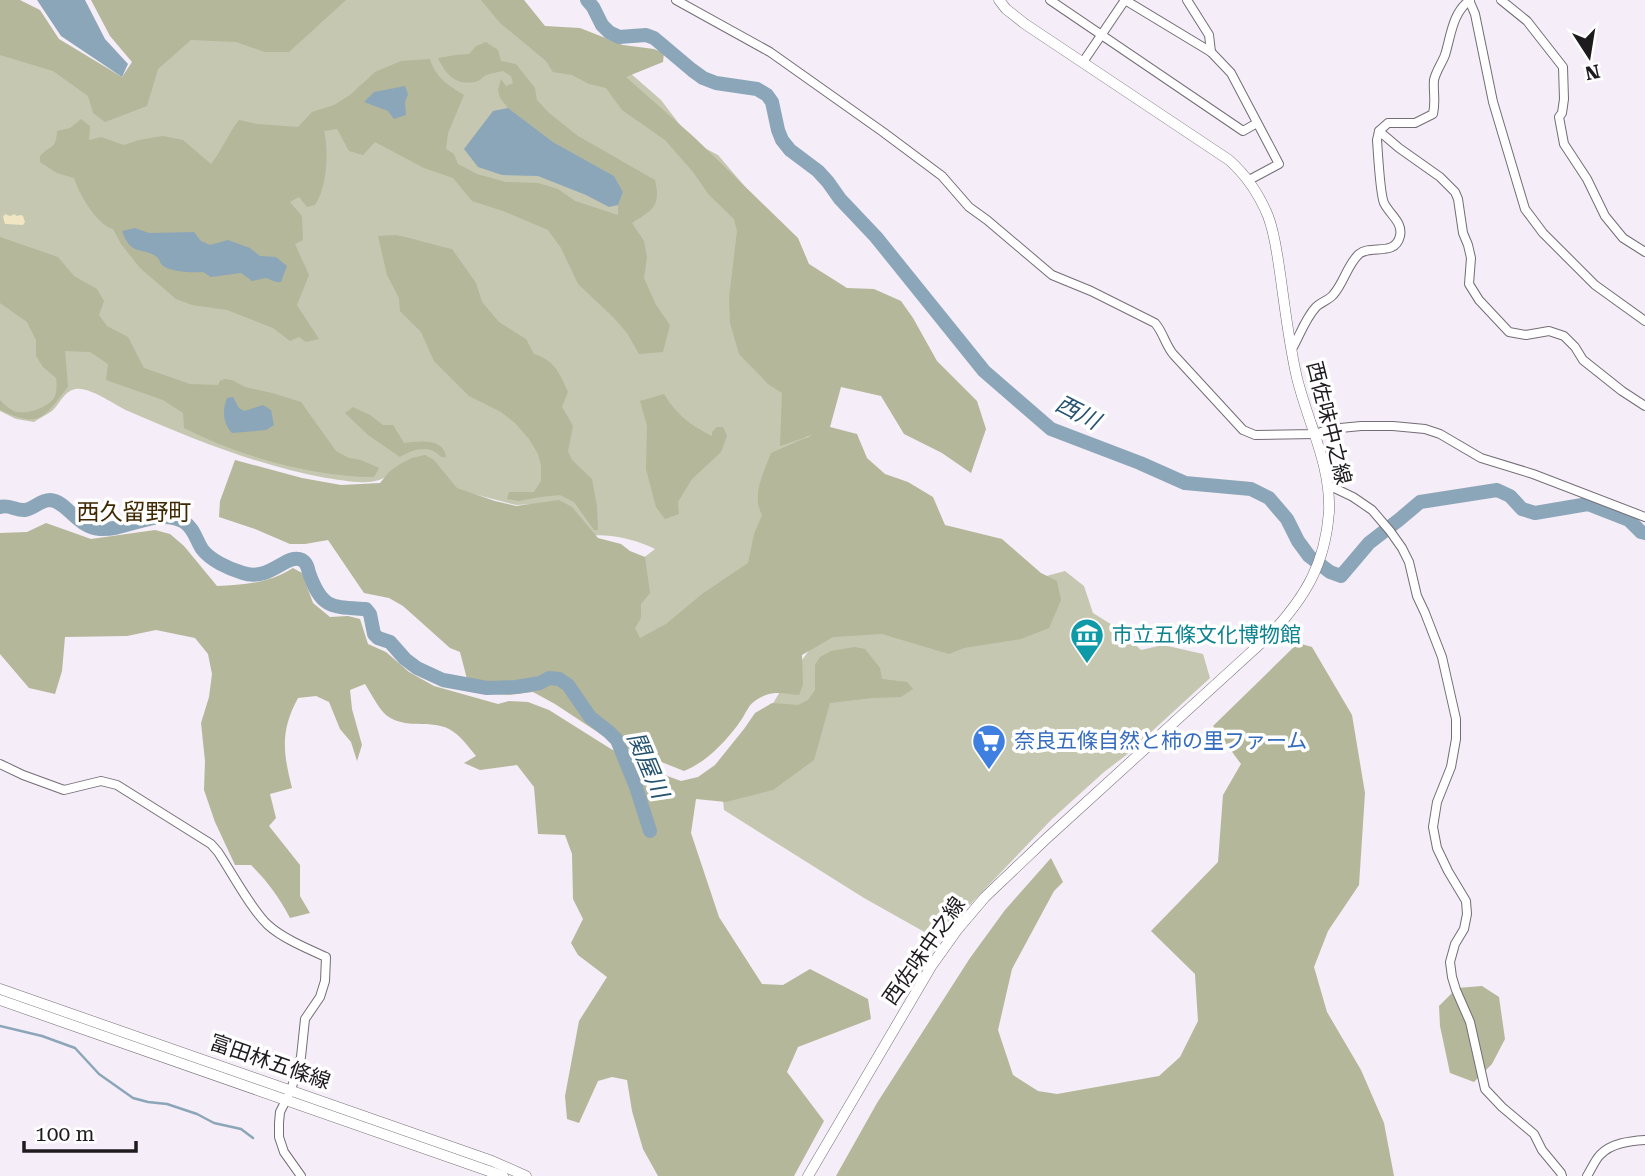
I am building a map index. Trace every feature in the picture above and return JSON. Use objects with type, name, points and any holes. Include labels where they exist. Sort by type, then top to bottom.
[{"type":"main road","name":"西佐味中之線","points":[[807,1176],[932,965],[957,930],[985,897],[1064,822],[1271,634],[1301,598],[1322,556],[1329,510],[1328,485],[1304,403],[1292,349],[1275,241],[1260,198],[1249,180],[1229,160],[1025,24],[999,0]]},
{"type":"main road","name":"富田林五條線","points":[[0,989],[503,1176]]},
{"type":"main road","name":"富田林五條線","points":[[0,1000],[492,1161],[526,1176]]},
{"type":"street","points":[[676,0],[770,52],[883,132],[942,176],[969,207],[1052,275],[1091,291],[1154,323],[1173,354],[1242,430],[1255,435],[1315,434],[1330,429],[1361,426],[1425,429],[1440,434],[1481,458],[1533,474],[1645,517]]},
{"type":"street","points":[[1050,0],[1243,131],[1257,122]]},
{"type":"street","points":[[1083,62],[1125,0],[1211,52],[1231,73],[1279,164],[1249,180]]},
{"type":"street","points":[[1187,0],[1209,35],[1211,52]]},
{"type":"street","points":[[1292,349],[1308,317],[1318,305],[1333,296],[1357,256],[1363,251],[1388,249],[1395,245],[1399,238],[1397,220],[1384,202],[1377,140],[1379,131],[1388,123],[1415,123],[1433,114],[1436,103],[1436,74],[1445,54],[1451,28],[1461,6],[1469,0],[1475,14],[1493,102],[1525,209],[1543,233],[1595,285],[1645,321]]},
{"type":"street","points":[[1501,0],[1527,21],[1563,67],[1564,99],[1559,123],[1564,144],[1587,179],[1605,216],[1623,238],[1645,252]]},
{"type":"street","points":[[1379,131],[1440,177],[1455,192],[1462,233],[1471,258],[1469,284],[1479,300],[1509,332],[1526,335],[1549,331],[1564,336],[1583,360],[1645,406]]},
{"type":"street","points":[[1328,485],[1372,510],[1402,548],[1409,562],[1417,596],[1442,657],[1456,719],[1456,738],[1451,767],[1437,802],[1433,827],[1437,848],[1466,901],[1467,914],[1464,929],[1455,944],[1450,962],[1452,977],[1470,1022],[1485,1088],[1502,1107],[1534,1134],[1542,1150],[1562,1176]]},
{"type":"street","points":[[0,764],[64,790],[101,781],[117,785],[211,844],[269,926],[303,947],[326,957],[325,981],[320,997],[305,1020],[301,1057],[279,1122],[279,1138],[300,1176]]},
{"type":"street","points":[[1587,1176],[1600,1155],[1615,1145],[1645,1140]]},
{"type":"green space","points":[[0,0],[20,0],[40,10],[59,39],[122,77],[132,62],[110,36],[91,0],[346,0],[289,52],[265,52],[236,42],[191,40],[158,69],[147,106],[105,122],[93,113],[88,96],[53,71],[0,55]]},
{"type":"green space","points":[[320,0],[505,0],[555,48],[605,51],[661,100],[693,142],[718,155],[787,236],[820,420],[787,460],[758,563],[655,644],[625,639],[642,559],[655,549],[623,538],[588,536],[552,503],[516,505],[389,475],[379,480],[359,482],[300,473],[201,441],[81,389],[67,393],[52,411],[34,422],[16,419],[0,411],[0,34],[125,93],[142,35]]},
{"type":"green space","points":[[481,0],[524,0],[545,26],[580,28],[623,45],[664,53],[663,62],[626,77],[695,138],[798,238],[809,264],[847,288],[874,289],[901,301],[937,361],[977,401],[986,429],[971,473],[942,453],[904,434],[881,396],[841,387],[830,427],[857,434],[867,458],[885,474],[908,482],[933,497],[945,525],[1002,539],[1041,573],[1057,581],[1061,600],[1049,628],[1021,639],[964,648],[949,654],[882,634],[833,637],[802,655],[803,685],[799,695],[774,693],[755,701],[720,746],[700,763],[684,771],[614,743],[533,692],[492,694],[467,679],[460,652],[450,648],[403,606],[389,598],[364,593],[328,540],[290,544],[219,517],[220,501],[235,460],[302,478],[341,485],[380,483],[400,464],[425,455],[434,460],[457,488],[516,506],[559,500],[572,507],[598,538],[621,544],[645,557],[650,593],[641,604],[641,618],[635,628],[640,638],[666,624],[702,594],[748,563],[754,534],[762,515],[758,491],[771,453],[812,435],[780,446],[782,393],[768,384],[739,354],[730,323],[729,298],[737,231],[734,219],[709,195],[665,140],[622,110],[606,88],[589,84],[572,75],[553,72],[546,61],[500,23]]},
{"type":"green space","points":[[486,42],[498,50],[501,61],[516,64],[535,88],[537,100],[549,113],[578,136],[655,180],[657,196],[654,206],[632,223],[644,241],[647,257],[644,278],[656,305],[670,325],[663,352],[639,354],[627,333],[578,284],[561,248],[548,230],[472,201],[453,178],[424,168],[375,142],[363,155],[349,151],[337,129],[324,131],[326,169],[315,205],[307,207],[299,197],[290,202],[302,216],[303,240],[295,244],[309,275],[297,305],[319,339],[306,342],[299,337],[290,341],[273,328],[227,310],[192,305],[176,299],[140,268],[113,229],[95,215],[84,200],[74,178],[57,173],[40,162],[40,156],[54,144],[57,131],[70,128],[81,119],[90,126],[89,140],[101,137],[124,145],[163,136],[183,140],[211,164],[239,120],[298,127],[312,112],[334,105],[350,95],[375,72],[401,61],[430,59],[439,76],[464,95],[448,133],[446,149],[454,154],[458,164],[477,174],[506,182],[538,183],[558,189],[575,201],[618,215],[618,205],[623,192],[614,176],[553,142],[508,108],[500,98],[498,90],[501,79],[506,86],[513,83],[511,76],[503,71],[478,81],[458,81],[445,70],[438,58],[469,54],[476,46]]},
{"type":"green space","points":[[395,235],[452,249],[476,283],[482,302],[499,322],[526,339],[534,354],[556,368],[568,392],[562,407],[573,426],[568,451],[572,460],[592,479],[598,530],[594,530],[574,502],[560,495],[519,501],[507,499],[509,492],[534,492],[541,481],[538,454],[515,423],[501,412],[469,396],[434,361],[421,332],[400,311],[399,298],[387,275],[378,236]]},
{"type":"green space","points":[[0,237],[58,257],[74,276],[97,289],[104,301],[99,315],[107,326],[128,337],[144,368],[190,384],[218,385],[224,379],[232,380],[245,387],[301,402],[336,451],[379,468],[374,477],[301,469],[252,456],[205,438],[184,428],[183,413],[163,400],[106,380],[108,364],[90,352],[65,351],[68,387],[40,417],[24,419],[0,410],[0,400],[10,409],[19,412],[43,407],[53,400],[57,385],[56,378],[43,367],[36,356],[36,340],[27,322],[0,303]]},
{"type":"green space","points":[[664,394],[679,414],[697,428],[712,436],[717,427],[723,427],[727,436],[721,452],[692,479],[678,502],[679,514],[665,519],[656,507],[646,469],[647,426],[640,401]]},
{"type":"green space","points":[[353,407],[383,425],[393,425],[404,443],[436,444],[441,447],[446,457],[441,457],[432,450],[421,449],[400,457],[368,435],[345,413]]},
{"type":"green space","points":[[46,523],[91,539],[155,530],[170,534],[184,546],[217,586],[266,580],[293,568],[302,573],[313,603],[330,617],[348,616],[360,619],[368,644],[386,652],[409,672],[434,686],[498,704],[509,701],[528,702],[549,710],[611,749],[681,781],[698,777],[715,765],[755,713],[772,703],[798,705],[808,700],[815,690],[815,665],[820,657],[831,651],[855,647],[865,649],[880,668],[882,679],[907,682],[913,689],[901,697],[830,703],[814,760],[773,790],[726,802],[696,799],[691,833],[719,917],[762,984],[783,985],[810,969],[868,999],[871,1019],[798,1047],[787,1072],[824,1121],[794,1176],[658,1176],[643,1149],[632,1111],[627,1080],[612,1077],[598,1081],[579,1123],[567,1119],[565,1096],[579,1021],[607,977],[578,955],[571,943],[583,919],[573,899],[572,854],[565,835],[538,834],[534,787],[517,765],[480,770],[464,763],[476,756],[457,734],[441,726],[393,719],[380,708],[365,684],[350,690],[362,745],[357,761],[351,742],[340,729],[329,702],[316,696],[298,698],[288,721],[285,752],[292,788],[270,794],[276,818],[269,826],[300,865],[300,896],[310,913],[290,918],[282,903],[251,865],[235,865],[204,790],[205,761],[201,723],[209,697],[212,674],[208,654],[195,638],[156,630],[127,636],[65,637],[62,671],[55,694],[29,688],[0,654],[0,533],[27,532]]},
{"type":"green space","points":[[1065,571],[1084,586],[1093,613],[1117,628],[1141,650],[1163,645],[1203,654],[1210,678],[1052,819],[937,939],[864,898],[724,810],[720,771],[750,741],[786,682],[818,638]]},
{"type":"green space","points":[[1298,643],[1312,647],[1352,715],[1365,793],[1359,885],[1328,931],[1314,967],[1327,1012],[1361,1070],[1384,1123],[1394,1176],[836,1176],[877,1103],[970,958],[1005,910],[1051,858],[1063,882],[1054,891],[1012,969],[998,1030],[1013,1075],[1038,1091],[1057,1094],[1159,1076],[1180,1057],[1198,1021],[1195,974],[1151,931],[1218,862],[1223,795],[1241,764],[1213,726]]},
{"type":"green space","points":[[1482,986],[1499,997],[1505,1039],[1492,1064],[1474,1082],[1450,1073],[1440,1026],[1439,1006],[1457,988]]},
{"type":"sand","points":[[5,214],[21,215],[25,222],[23,225],[5,224]]},
{"type":"water","points":[[37,0],[85,0],[105,39],[128,64],[122,77],[61,36]]},
{"type":"water","points":[[405,86],[408,94],[405,102],[406,115],[394,119],[388,111],[364,102],[374,92]]},
{"type":"water","points":[[508,108],[553,142],[614,176],[623,192],[618,205],[609,207],[538,176],[502,175],[478,167],[464,149],[493,111]]},
{"type":"water","points":[[135,228],[149,233],[194,232],[201,241],[210,245],[228,240],[250,248],[260,256],[276,257],[287,266],[281,282],[266,278],[252,281],[241,273],[211,277],[203,272],[172,270],[163,266],[157,257],[129,244],[122,231]]},
{"type":"water","points":[[233,397],[244,411],[263,405],[271,410],[274,425],[266,430],[232,433],[225,421],[224,407],[227,398]]},
{"type":"waterway","name":"西川","points":[[587,0],[609,32],[619,37],[646,35],[654,38],[703,78],[716,83],[757,89],[767,95],[772,102],[782,140],[790,150],[828,182],[984,371],[1051,429],[1185,483],[1251,489],[1269,498],[1287,519],[1309,556],[1330,572],[1341,576],[1369,543],[1420,502],[1497,490],[1510,496],[1522,509],[1535,513],[1588,504],[1629,520],[1645,533]]},
{"type":"waterway","name":"関屋川","points":[[0,507],[25,510],[43,501],[56,501],[84,524],[100,529],[121,527],[153,518],[174,518],[190,527],[202,549],[210,557],[238,571],[253,575],[262,574],[290,560],[302,560],[318,594],[324,600],[344,608],[366,609],[370,614],[374,634],[378,638],[390,642],[417,668],[443,680],[487,688],[516,687],[540,683],[549,678],[559,679],[568,685],[590,717],[617,740],[650,831]]},
{"type":"waterway","points":[[0,1026],[42,1036],[75,1048],[99,1074],[133,1098],[167,1104],[214,1123],[241,1129],[253,1138]]},
{"type":"place","name":"市立五條文化博物館","points":[[1087,665]]},
{"type":"place","name":"奈良五條自然と柿の里ファーム","points":[[989,771]]},
{"type":"district","name":"西久留野町","points":[[134,512]]}]
